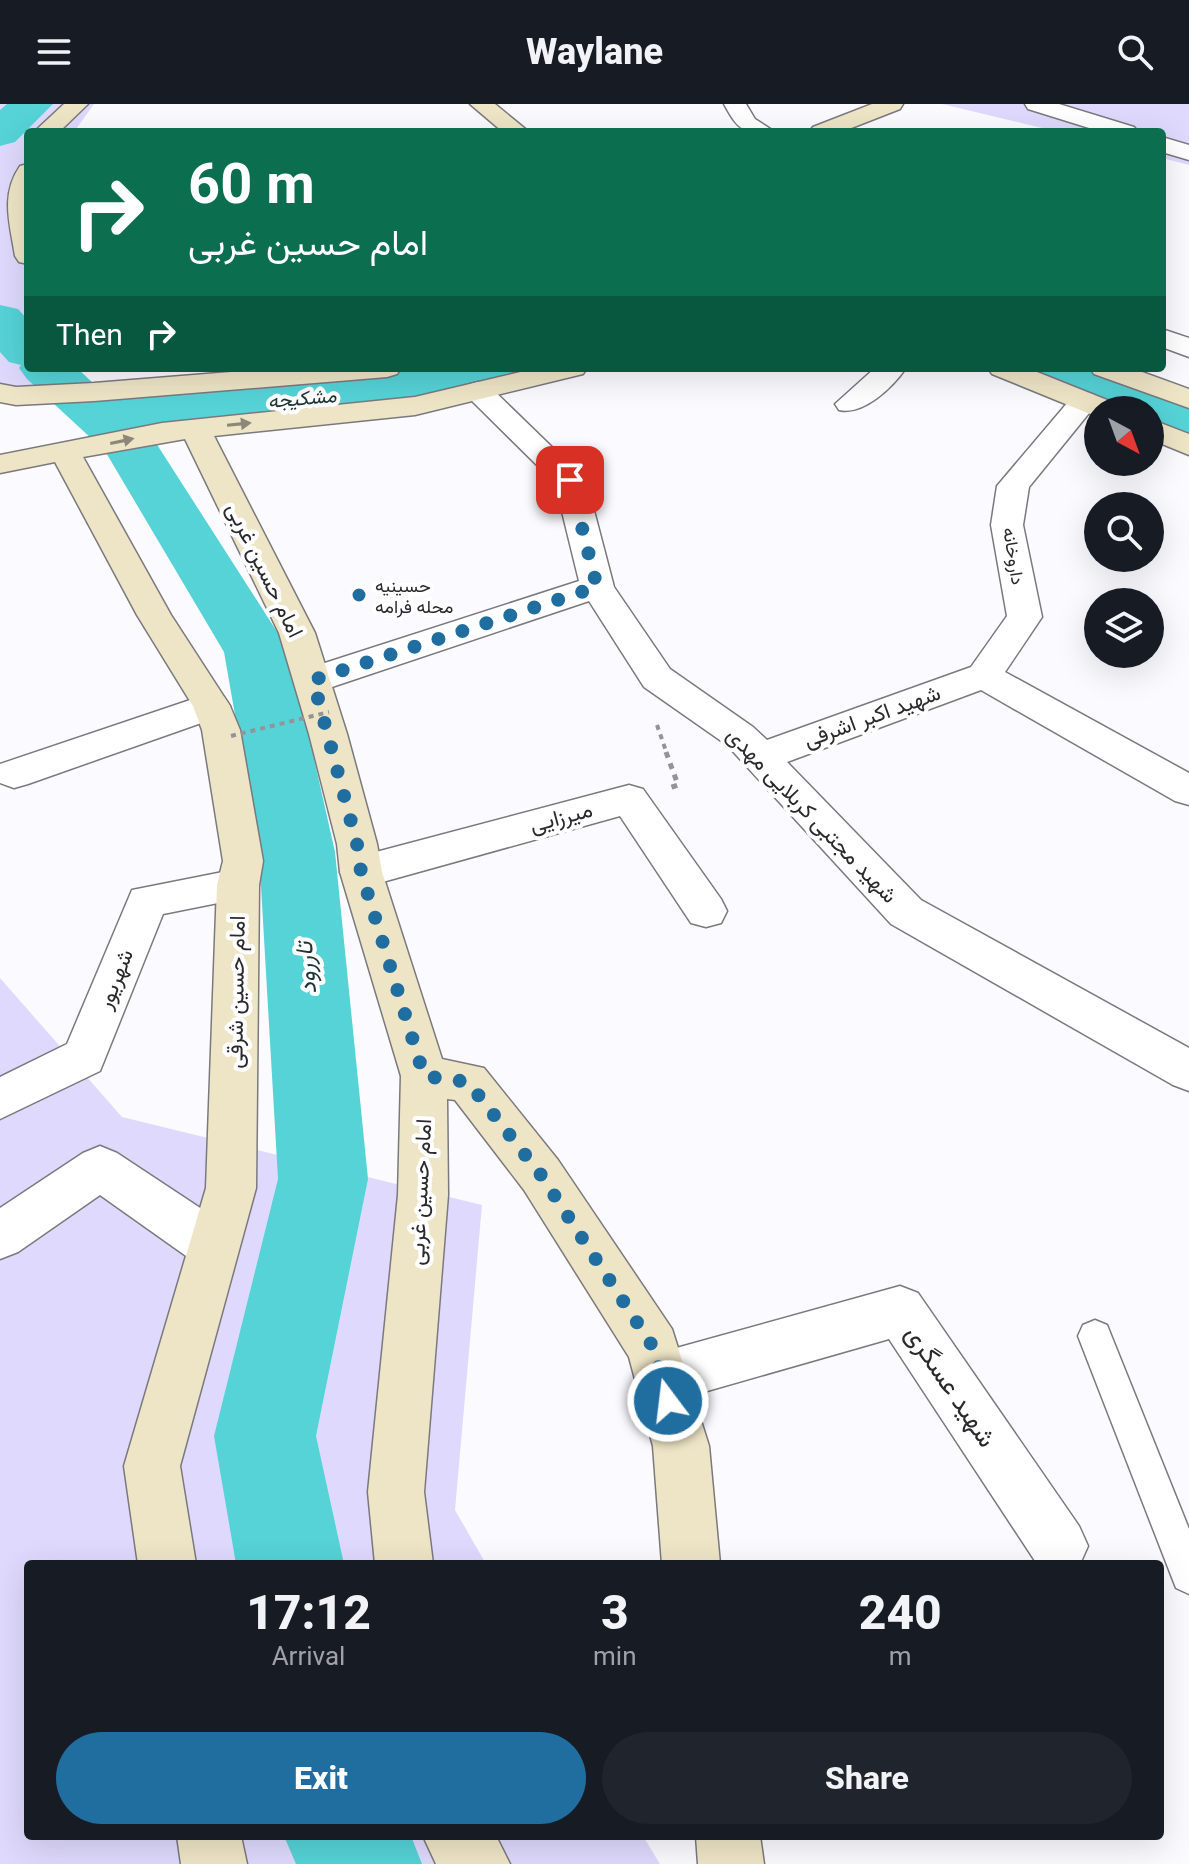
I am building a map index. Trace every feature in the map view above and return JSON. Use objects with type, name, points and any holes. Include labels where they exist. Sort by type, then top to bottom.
[{"type":"street","points":[[50,128],[77,104]]},
{"type":"street","points":[[481,104],[512,128]]},
{"type":"street","points":[[735,104],[746,123],[755,128]]},
{"type":"street","points":[[831,128],[892,104]]},
{"type":"street","points":[[1036,104],[1113,128]]},
{"type":"street","points":[[1166,145],[1189,153]]},
{"type":"street","points":[[24,183],[18,200],[24,234]]},
{"type":"street","points":[[1166,339],[1189,348]]},
{"type":"street","points":[[8,394],[103,382],[356,372]]},
{"type":"street","points":[[0,464],[179,430],[415,406],[556,372]]},
{"type":"street","points":[[850,404],[887,372]]},
{"type":"street","points":[[1012,372],[1084,402]]},
{"type":"street","points":[[1115,372],[1189,399]]},
{"type":"street","name":"شهید مجتبی کربلایی مهدی","points":[[478,391],[570,480],[597,587],[657,678],[740,736],[906,912],[1189,1071]]},
{"type":"street","name":"داروخانه","points":[[984,676],[1025,617],[1007,525],[1013,486],[1084,417]]},
{"type":"street","name":"امام حسین غربی","points":[[179,430],[297,633],[321,696],[361,872],[424,1076],[423,1195],[396,1492],[404,1560]]},
{"type":"street","points":[[1164,434],[1189,446]]},
{"type":"street","name":"امام حسین شرقی","points":[[73,451],[154,615],[221,721],[243,861],[238,885],[231,1188],[152,1466],[166,1560]]},
{"type":"street","points":[[321,696],[597,587]]},
{"type":"street","points":[[984,676],[1189,791]]},
{"type":"street","name":"شهید اکبر اشرفی","points":[[760,757],[984,676]]},
{"type":"street","points":[[14,774],[221,721]]},
{"type":"street","points":[[629,799],[706,911]]},
{"type":"street","name":"میرزایی","points":[[361,872],[629,799]]},
{"type":"street","name":"شهریور","points":[[0,1099],[84,1057],[147,901],[238,885]]},
{"type":"street","points":[[424,1076],[468,1082],[541,1175],[653,1347],[681,1446],[691,1560]]},
{"type":"street","points":[[0,1236],[100,1168],[214,1246]]},
{"type":"street","name":"شهید عسگری","points":[[662,1378],[900,1311],[1059,1546]]},
{"type":"street","points":[[210,1840],[214,1864]]},
{"type":"street","points":[[458,1840],[477,1864]]},
{"type":"street","points":[[728,1840],[731,1864]]},
{"type":"lane","points":[[1095,1336],[1189,1575]]},
{"type":"path","points":[[629,799],[678,785],[644,689],[657,678]]},
{"type":"path","points":[[221,721],[321,696]]},
{"type":"shaded area","points":[[0,104],[94,104],[77,128],[24,128],[24,372],[75,372],[0,396]]},
{"type":"shaded area","points":[[942,104],[1189,104],[1189,165],[1166,159],[1166,128],[1042,128]]},
{"type":"shaded area","points":[[0,978],[122,1117],[482,1205],[455,1510],[484,1560],[24,1560],[24,1840],[645,1840],[660,1864],[0,1864]]},
{"type":"waterway","points":[[0,133],[32,104]]},
{"type":"waterway","points":[[0,320],[24,347]]},
{"type":"waterway","points":[[50,372],[97,417]]},
{"type":"waterway","name":"مشکیجه","points":[[97,417],[406,389],[466,380],[493,372]]},
{"type":"waterway","name":"مشکیجه","points":[[1059,372],[1189,425]]},
{"type":"waterway","name":"تاررود","points":[[97,417],[127,441],[257,652],[297,852],[323,1179],[265,1436],[289,1560]]},
{"type":"waterway","name":"تاررود","points":[[347,1840],[361,1864]]},
{"type":"place","name":"حسینیه محله فرامه","points":[[359,595]]},
{"type":"route","points":[[570,480],[597,587],[313,680],[357,844],[361,872],[424,1076],[468,1082],[541,1175],[653,1347],[668,1401]]}]
